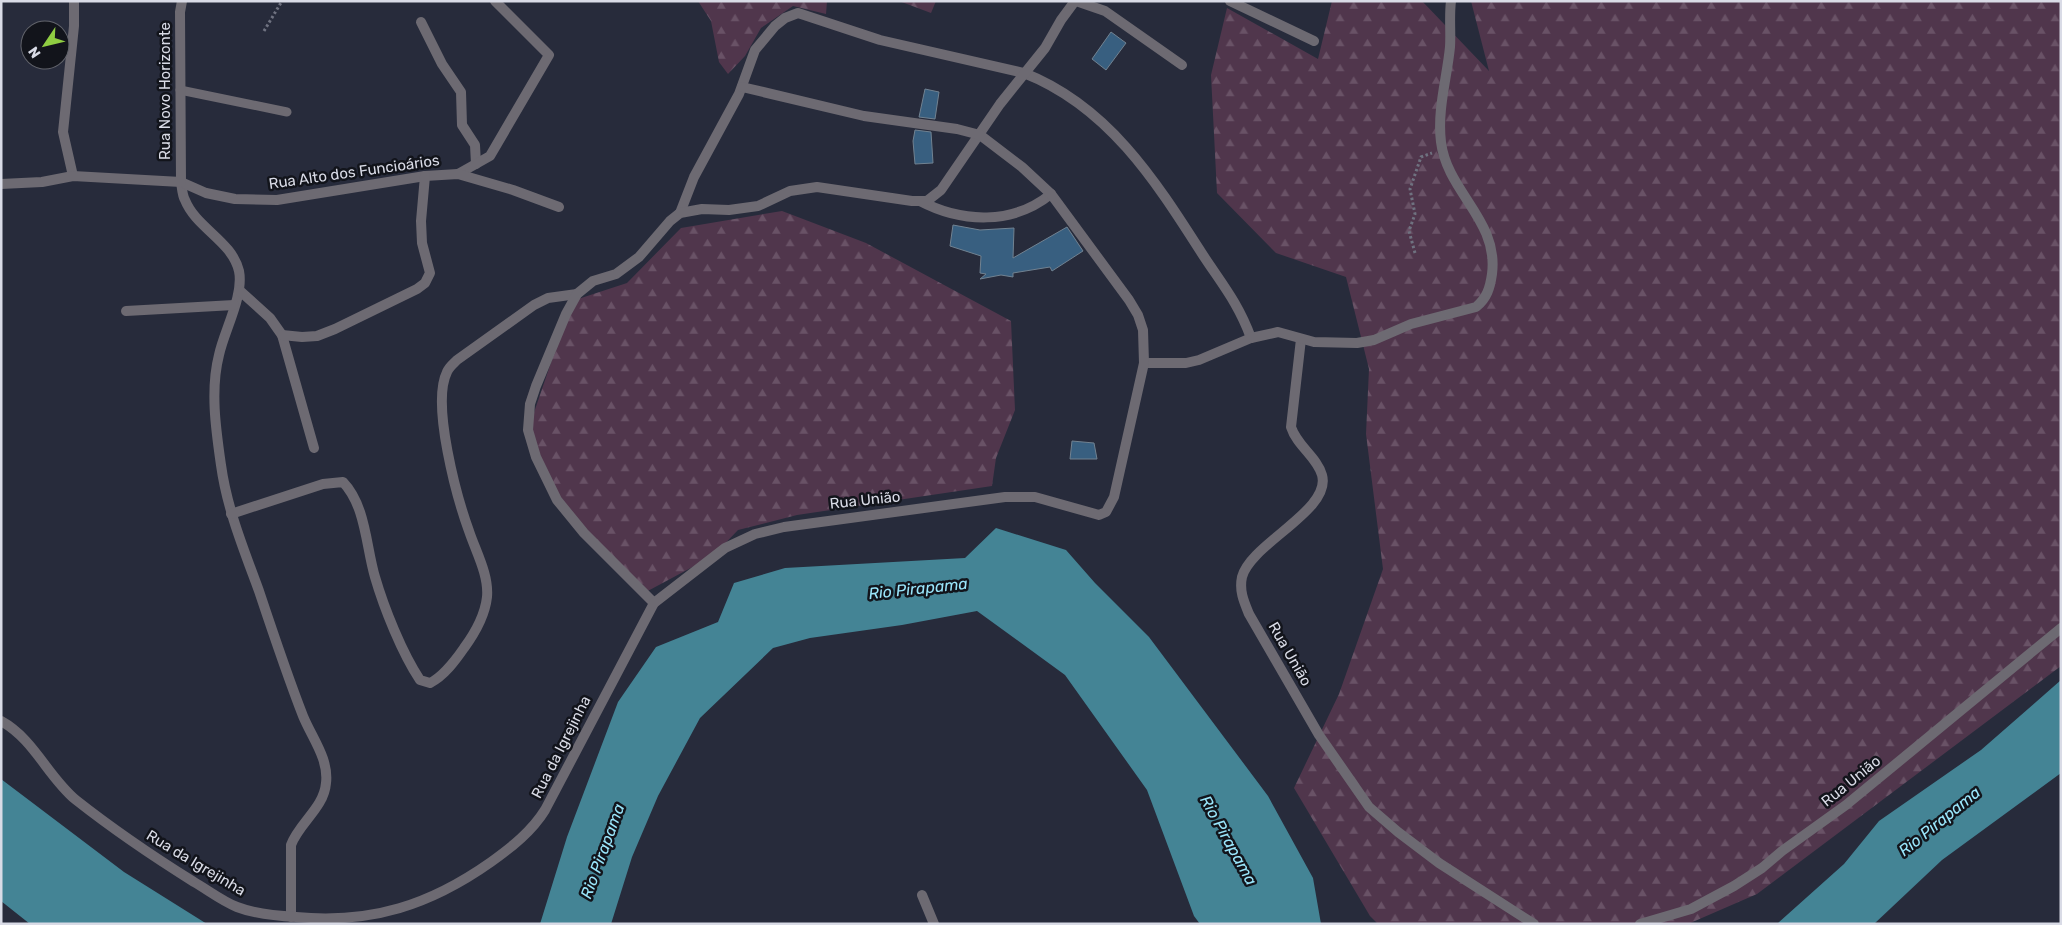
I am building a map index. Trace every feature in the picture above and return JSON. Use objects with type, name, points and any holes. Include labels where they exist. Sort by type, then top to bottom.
[{"type":"street","points":[[73,176],[64,132],[74,26],[74,1]]},
{"type":"street","name":"Rua Novo Horizonte","points":[[182,1],[180,12],[181,182],[185,200],[190,208],[236,261],[240,281],[239,290]]},
{"type":"street","points":[[458,174],[490,156],[549,55],[495,1]]},
{"type":"street","points":[[920,202],[933,198],[942,190],[1000,104],[1045,48],[1061,20],[1076,1],[1105,11],[1182,65]]},
{"type":"street","points":[[1230,1],[1314,41]]},
{"type":"street","points":[[742,87],[864,116],[980,134],[1022,167],[1051,194],[1138,315],[1144,346],[1144,363],[1193,361],[1251,338],[1278,332],[1301,340],[1343,344],[1374,340],[1411,324],[1476,307],[1483,301],[1491,280],[1492,247],[1478,216],[1452,177],[1444,160],[1442,148],[1442,104],[1450,48],[1451,1]]},
{"type":"street","points":[[680,213],[694,177],[742,87],[748,65],[765,37],[785,18],[798,13],[880,40],[1024,73],[1043,80],[1077,102],[1108,127],[1138,160],[1234,299],[1251,338]]},
{"type":"street","points":[[421,22],[442,64],[461,92],[462,125],[475,146],[476,164]]},
{"type":"street","name":"Rua Alto dos Funcioários","points":[[181,182],[206,193],[235,199],[277,200],[425,176],[458,174],[513,190],[559,207]]},
{"type":"street","points":[[1,184],[42,182],[73,176],[181,182]]},
{"type":"street","points":[[282,334],[302,338],[317,336],[389,303],[424,284],[430,275],[422,243],[420,221],[425,176]]},
{"type":"street","points":[[654,603],[570,518],[557,500],[531,442],[528,423],[530,404],[566,314],[577,294],[593,282],[616,274],[639,258],[670,221],[680,213],[696,210],[729,210],[758,206],[790,191],[810,187],[920,202],[950,215],[997,216],[1021,213],[1037,206],[1051,194]]},
{"type":"street","points":[[291,917],[291,845],[294,837],[322,797],[326,785],[325,766],[304,718],[231,514],[220,458],[215,396],[218,356],[239,290],[270,318],[282,334],[314,448]]},
{"type":"street","points":[[231,514],[322,484],[343,482],[355,500],[379,592],[399,639],[420,680],[430,682],[437,679],[460,654],[473,636],[487,597],[486,578],[465,520],[448,450],[443,411],[447,372],[457,360],[534,305],[548,298],[577,294]]},
{"type":"street","points":[[126,311],[234,305]]},
{"type":"street","name":"Rua União","points":[[1301,340],[1291,427],[1296,438],[1318,466],[1323,485],[1320,493],[1306,510],[1245,569],[1241,583],[1242,597],[1249,614],[1320,735],[1346,776],[1369,807],[1398,832],[1439,862],[1534,924]]},
{"type":"street","name":"Rua União","points":[[654,603],[725,548],[755,534],[784,527],[1018,496],[1043,499],[1099,514],[1106,512],[1114,497],[1144,363]]},
{"type":"street","name":"Rua da Igrejinha","points":[[1,721],[24,740],[70,794],[139,846],[237,907],[291,917],[321,919],[360,917],[422,901],[468,878],[526,834],[546,810],[586,728],[654,603]]},
{"type":"street","name":"Rua União","points":[[1640,924],[1691,909],[1756,872],[1782,850],[1846,805],[2061,628]]},
{"type":"street","points":[[922,895],[934,924]]},
{"type":"lane","points":[[180,90],[287,112]]},
{"type":"path","points":[[264,31],[282,1]]},
{"type":"path","points":[[1415,253],[1409,231],[1415,214],[1410,189],[1421,157],[1442,148]]},
{"type":"green space","points":[[698,1],[827,1],[826,14],[793,6],[761,28],[745,56],[728,74],[719,62],[711,21]]},
{"type":"green space","points":[[899,1],[936,1],[931,13]]},
{"type":"green space","points":[[1332,1],[1422,1],[1489,71],[1471,1],[2061,1],[2061,666],[1757,894],[1688,924],[1378,924],[1370,916],[1294,788],[1339,694],[1383,569],[1366,434],[1369,369],[1346,277],[1276,253],[1217,193],[1211,75],[1227,8],[1318,59]]},
{"type":"green space","points":[[782,211],[866,243],[1011,321],[1015,410],[996,458],[992,486],[797,515],[738,530],[713,556],[644,593],[553,492],[528,430],[572,301],[627,283],[681,228]]},
{"type":"water","name":"Rio Pirapama","points":[[996,528],[1066,550],[1095,583],[1149,637],[1268,796],[1313,878],[1321,924],[1200,924],[1194,916],[1147,790],[1065,675],[977,611],[902,625],[810,638],[773,648],[700,718],[658,796],[632,857],[611,924],[540,924],[567,837],[618,702],[656,647],[718,622],[734,583],[785,568],[965,558]]},
{"type":"water","name":"Rio Pirapama","points":[[2061,680],[2061,773],[1942,860],[1874,924],[1777,924],[1844,864],[1879,821],[1981,750]]},
{"type":"water","points":[[1,779],[124,872],[207,924],[30,924],[1,901]]},
{"type":"building","points":[[1111,32],[1126,43],[1106,70],[1092,59]]},
{"type":"building","points":[[925,89],[939,92],[935,119],[919,117]]},
{"type":"building","points":[[915,130],[931,132],[933,163],[915,164],[913,141]]},
{"type":"building","points":[[953,225],[980,230],[1014,228],[1013,258],[1067,227],[1083,251],[1052,271],[1050,267],[1013,273],[1013,277],[1001,275],[980,279],[986,274],[980,273],[981,256],[950,246]]},
{"type":"building","points":[[1072,441],[1094,443],[1097,459],[1070,459]]}]
